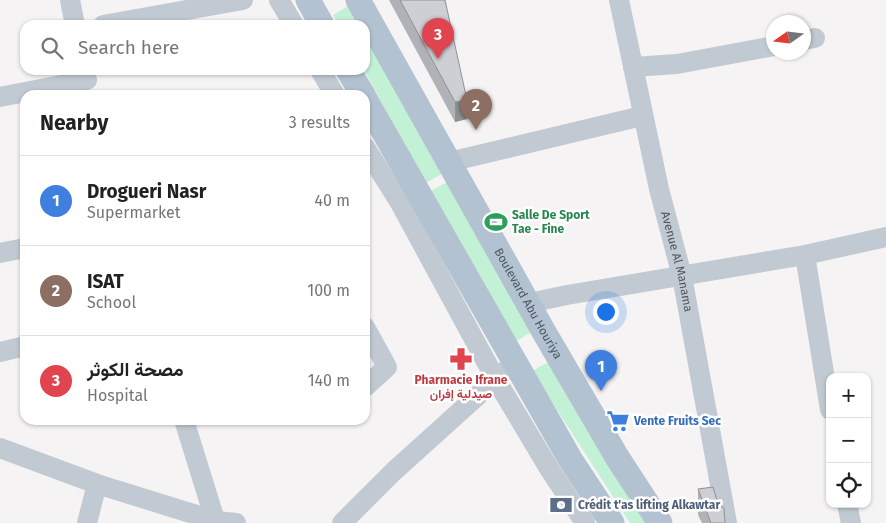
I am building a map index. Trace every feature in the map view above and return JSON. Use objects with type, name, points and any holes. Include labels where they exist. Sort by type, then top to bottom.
[{"type":"main road","points":[[308,0],[319,20]]},
{"type":"main road","name":"Boulevard Abu Houriya","points":[[358,0],[369,20]]},
{"type":"main road","name":"Boulevard Abu Houriya","points":[[370,21],[617,457],[660,523]]},
{"type":"main road","points":[[351,75],[360,90]]},
{"type":"main road","points":[[370,120],[382,170],[514,363],[570,459],[612,523]]},
{"type":"street","points":[[70,0],[74,20]]},
{"type":"street","points":[[131,20],[243,0]]},
{"type":"street","points":[[279,0],[291,20]]},
{"type":"street","name":"Avenue Al Manama","points":[[619,0],[658,189],[682,276],[727,523]]},
{"type":"street","points":[[633,67],[677,64],[766,47]]},
{"type":"street","points":[[323,75],[332,90]]},
{"type":"street","points":[[37,90],[87,82]]},
{"type":"street","points":[[0,96],[20,93]]},
{"type":"street","points":[[449,162],[642,116]]},
{"type":"street","points":[[370,154],[382,170],[495,378],[550,470],[585,523]]},
{"type":"street","points":[[529,303],[805,255],[886,237]]},
{"type":"street","points":[[0,253],[20,249]]},
{"type":"street","points":[[805,255],[826,385]]},
{"type":"street","points":[[370,336],[387,367],[370,382]]},
{"type":"street","points":[[0,352],[20,347]]},
{"type":"street","points":[[342,523],[393,472],[495,378],[514,363]]},
{"type":"street","points":[[186,425],[223,522]]},
{"type":"street","points":[[0,448],[97,484],[223,522]]},
{"type":"street","points":[[87,523],[97,484]]},
{"type":"street","points":[[848,508],[851,523]]},
{"type":"green space","points":[[351,4],[359,20],[336,20],[333,15]]},
{"type":"green space","points":[[370,39],[445,172],[426,183],[367,75],[370,75]]},
{"type":"green space","points":[[449,181],[533,331],[515,342],[431,191]]},
{"type":"green space","points":[[550,361],[651,523],[630,523],[532,371]]},
{"type":"building","points":[[400,0],[445,0],[467,100],[455,102]]},
{"type":"building","points":[[713,487],[718,504],[724,508],[725,523],[711,523],[698,489]]},
{"type":"place","name":"مصحة الكوثر","points":[[438,59]]},
{"type":"place","name":"ISAT","points":[[476,130]]},
{"type":"place","name":"Salle De Sport Tae - Fine","points":[[496,222]]},
{"type":"place","name":"Pharmacie Ifrane صيدلية إفران","points":[[461,359]]},
{"type":"place","name":"Drogueri Nasr","points":[[601,391]]},
{"type":"place","name":"Vente Fruits Sec","points":[[618,421]]},
{"type":"place","name":"Crédit t'as lifting Alkawtar","points":[[561,505]]}]
